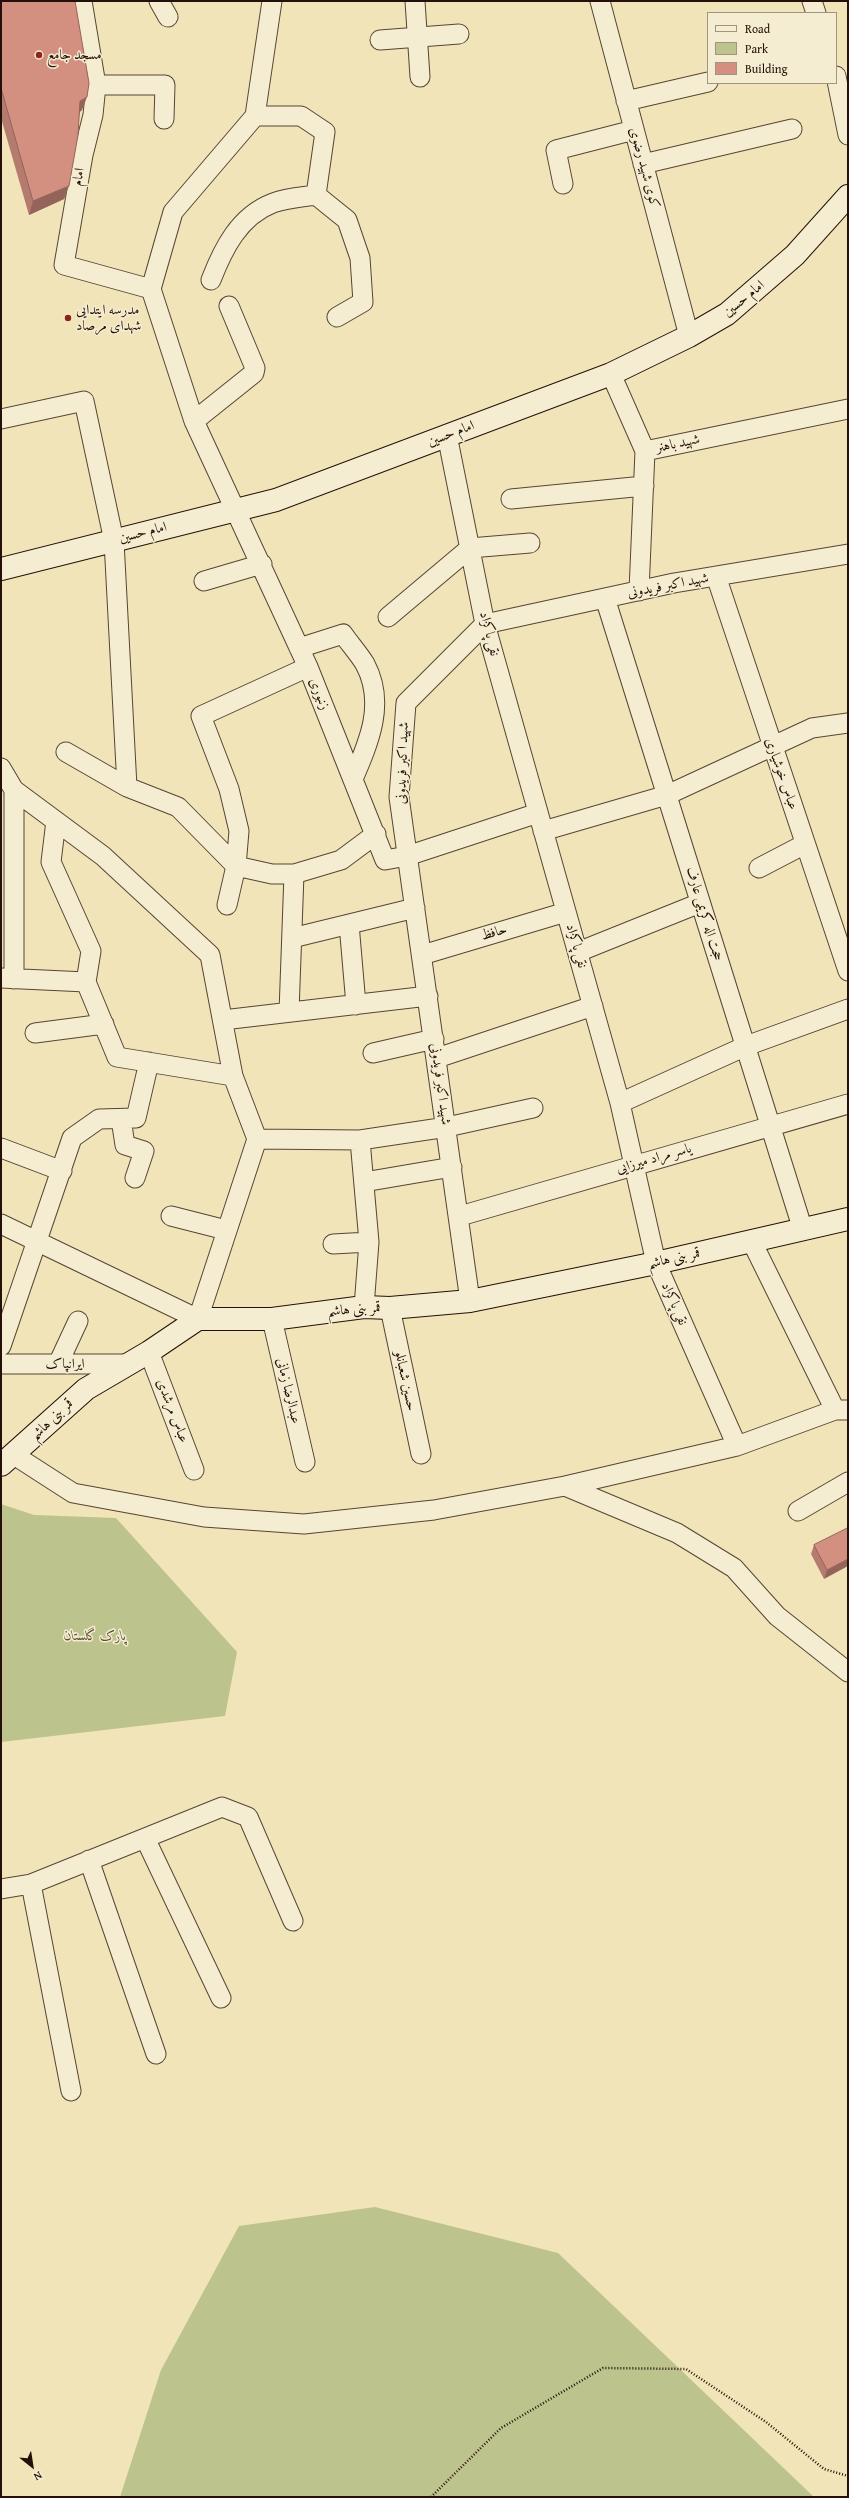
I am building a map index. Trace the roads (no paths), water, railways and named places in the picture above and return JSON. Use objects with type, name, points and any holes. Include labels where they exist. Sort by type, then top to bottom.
[{"type":"main road","name":"امام حسین","points":[[1,569],[276,500],[611,374],[689,336],[727,314],[796,255],[848,196]]},
{"type":"main road","name":"قمر بنی هاشم","points":[[8,1460],[86,1389],[149,1352],[198,1319],[272,1319],[364,1307],[390,1308],[470,1301],[656,1263],[848,1219]]},
{"type":"street","name":"امام","points":[[82,1],[96,85],[93,115],[83,155],[64,266],[151,289]]},
{"type":"street","points":[[151,289],[173,212],[255,116],[272,1]]},
{"type":"street","points":[[414,1],[420,77]]},
{"type":"street","name":"کوی شهید رضوی","points":[[600,1],[689,336]]},
{"type":"street","points":[[812,1],[816,12]]},
{"type":"street","points":[[380,40],[459,34]]},
{"type":"street","points":[[837,81],[848,135]]},
{"type":"street","points":[[626,101],[707,82]]},
{"type":"street","points":[[96,85],[165,85],[164,119]]},
{"type":"street","points":[[255,116],[301,116],[325,132],[316,195]]},
{"type":"street","points":[[644,164],[792,129]]},
{"type":"street","points":[[563,184],[556,150],[634,130]]},
{"type":"street","points":[[211,280],[222,252],[246,218],[273,203],[316,195],[348,220],[360,258],[363,302],[337,317]]},
{"type":"street","name":"زنبوری","points":[[151,289],[194,421],[234,510],[262,564],[308,667],[376,834],[385,860],[407,856]]},
{"type":"street","points":[[194,421],[254,373],[255,368],[229,306]]},
{"type":"street","points":[[611,374],[645,451]]},
{"type":"street","points":[[1,419],[84,401],[114,541],[127,787]]},
{"type":"street","name":"شهید باهنر","points":[[639,591],[645,451],[848,409]]},
{"type":"street","name":"نقی پاکزاد","points":[[447,435],[485,624],[620,1103],[656,1263],[737,1446]]},
{"type":"street","points":[[511,499],[644,486]]},
{"type":"street","points":[[388,617],[470,548],[530,543]]},
{"type":"street","name":"شهید اکبر فریدونی","points":[[470,1301],[460,1216],[399,797],[406,703],[485,624],[716,576],[848,554]]},
{"type":"street","points":[[204,581],[262,564]]},
{"type":"street","name":"عباس خوشیاری","points":[[716,576],[848,971]]},
{"type":"street","name":"حجت اله کریمی عارف","points":[[605,598],[803,1230]]},
{"type":"street","points":[[299,648],[343,634],[365,665],[375,696],[372,736],[353,779]]},
{"type":"street","points":[[227,905],[236,866],[239,832],[229,789],[201,716],[308,667]]},
{"type":"street","points":[[543,830],[667,795],[812,728],[848,723]]},
{"type":"street","points":[[66,752],[127,787],[178,807],[236,866],[272,874],[294,874],[341,860],[376,834]]},
{"type":"street","points":[[1,768],[14,790],[104,856],[210,956],[234,1076],[257,1139],[198,1319],[37,1240],[1,1224]]},
{"type":"street","points":[[14,790],[8,868],[8,979],[86,982]]},
{"type":"street","points":[[407,856],[538,813]]},
{"type":"street","points":[[56,821],[50,862],[91,951],[86,982],[117,1057],[234,1076]]},
{"type":"street","points":[[759,868],[805,844]]},
{"type":"street","points":[[289,1012],[294,874]]},
{"type":"street","points":[[578,952],[700,903]]},
{"type":"street","points":[[292,938],[415,908]]},
{"type":"street","name":"حافظ","points":[[422,955],[566,912]]},
{"type":"street","points":[[349,924],[356,1005]]},
{"type":"street","points":[[223,1020],[428,996]]},
{"type":"street","points":[[373,1053],[435,1048],[593,1006]]},
{"type":"street","points":[[620,1103],[746,1046],[848,1009]]},
{"type":"street","points":[[35,1033],[104,1024]]},
{"type":"street","points":[[1,1346],[72,1138],[99,1119],[136,1118],[149,1062]]},
{"type":"street","name":"یاسر مراد میرزایی","points":[[460,1216],[634,1164],[848,1104]]},
{"type":"street","points":[[257,1139],[360,1140],[447,1127],[533,1108]]},
{"type":"street","points":[[121,1119],[125,1145],[144,1151],[135,1178]]},
{"type":"street","points":[[360,1140],[368,1242],[364,1307]]},
{"type":"street","points":[[1,1148],[62,1171]]},
{"type":"street","points":[[364,1182],[452,1167]]},
{"type":"street","points":[[171,1216],[226,1230]]},
{"type":"street","points":[[333,1244],[368,1242]]},
{"type":"street","points":[[8,1460],[73,1493],[204,1517],[304,1524],[434,1510],[565,1486],[737,1446],[842,1410],[752,1242]]},
{"type":"street","name":"حسین شعبانلو","points":[[390,1308],[421,1454]]},
{"type":"street","name":"عبدالرضا زمانی","points":[[272,1319],[305,1462]]},
{"type":"street","points":[[58,1364],[78,1321]]},
{"type":"street","name":"عباس مرشدی","points":[[149,1352],[194,1470]]},
{"type":"street","name":"ایرانپاک","points":[[1,1364],[129,1364]]},
{"type":"street","points":[[798,1511],[848,1482]]},
{"type":"street","points":[[565,1486],[677,1533],[734,1568],[778,1616],[848,1672]]},
{"type":"street","points":[[1,1889],[31,1884],[222,1807],[248,1817],[293,1921]]},
{"type":"street","points":[[145,1838],[221,1998]]},
{"type":"street","points":[[89,1860],[156,2054]]},
{"type":"street","points":[[31,1884],[71,2091]]},
{"type":"place","name":"مسجد جامع","points":[[39,55]]},
{"type":"place","name":"مدرسه ایتدایی شهدای مرصاد","points":[[68,318]]},
{"type":"park label","name":"پارک گلستان","points":[[95,1636]]}]
